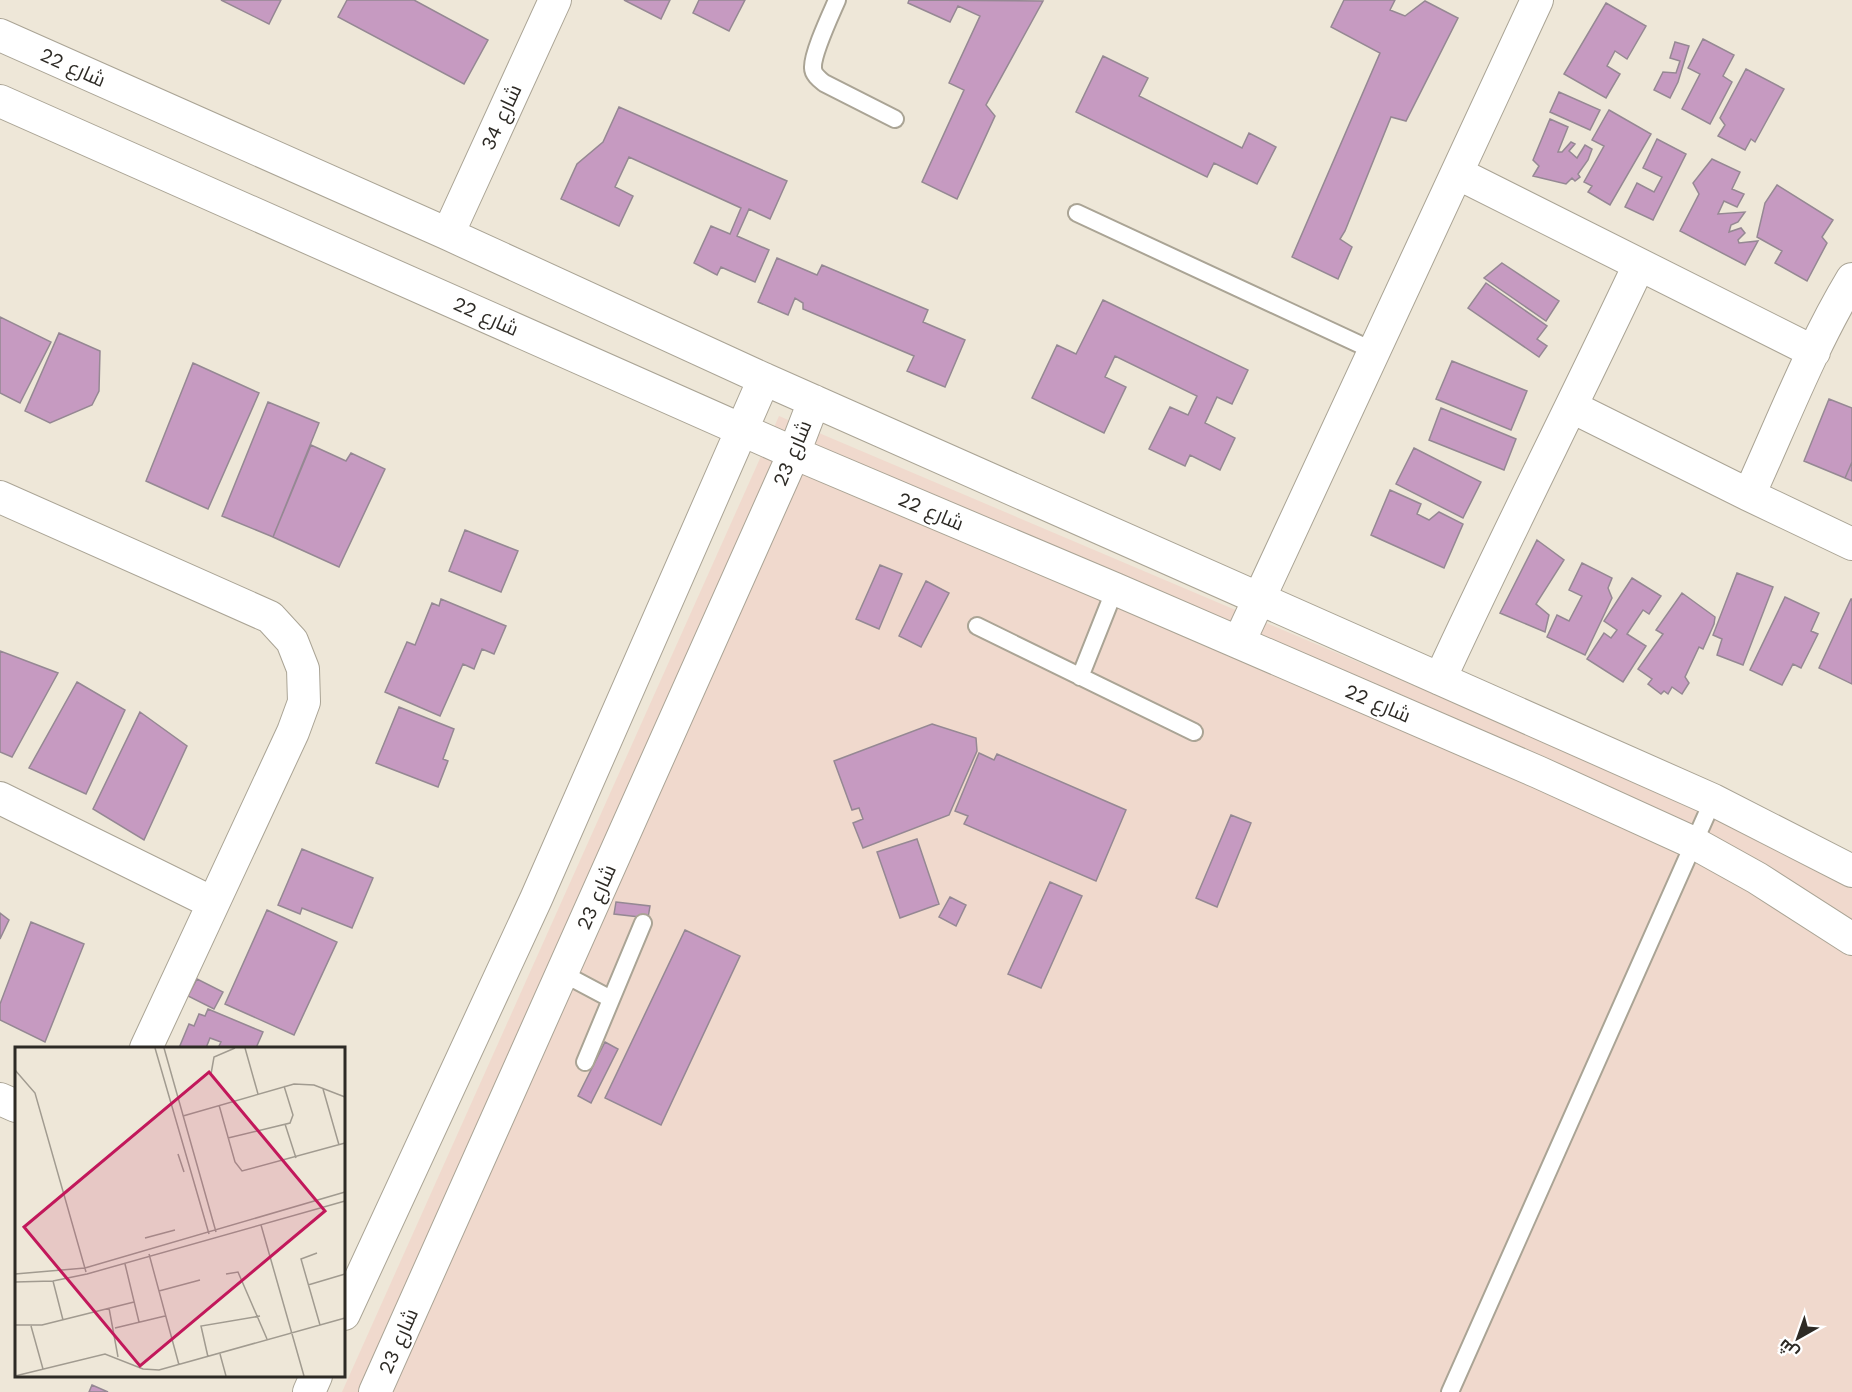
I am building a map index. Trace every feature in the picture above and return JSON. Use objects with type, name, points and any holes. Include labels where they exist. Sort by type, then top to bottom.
[{"type":"street","name":"شارع 34","points":[[448,234],[555,0]]},
{"type":"street","points":[[1239,642],[1537,0]]},
{"type":"street","name":"شارع 22","points":[[0,35],[448,234],[764,379],[1713,800],[1852,871]]},
{"type":"street","name":"شارع 22","points":[[0,101],[794,453],[1539,772],[1694,843],[1757,878],[1852,939]]},
{"type":"street","points":[[1457,173],[1814,352]]},
{"type":"street","points":[[1440,679],[1482,587],[1639,265]]},
{"type":"street","points":[[1749,495],[1814,352],[1852,279]]},
{"type":"street","points":[[345,1309],[355,1256],[536,899],[764,379]]},
{"type":"street","name":"شارع 23","points":[[375,1392],[794,453],[814,401]]},
{"type":"street","points":[[1572,406],[1852,544]]},
{"type":"street","points":[[0,497],[270,617],[292,641],[303,669],[304,702],[293,732],[146,1047]]},
{"type":"street","points":[[0,798],[213,903]]},
{"type":"street","points":[[0,1099],[15,1106]]},
{"type":"street","points":[[309,1392],[316,1377]]},
{"type":"lane","points":[[837,0],[816,54],[813,67],[815,75],[824,83],[896,118]]},
{"type":"lane","points":[[1077,213],[1374,351]]},
{"type":"lane","points":[[1080,677],[1115,589]]},
{"type":"lane","points":[[977,626],[1194,732]]},
{"type":"lane","points":[[1450,1392],[1713,800]]},
{"type":"lane","points":[[585,1062],[643,923]]},
{"type":"lane","points":[[562,973],[611,999]]},
{"type":"shaded area","points":[[779,416],[1669,794],[1788,848],[1852,887],[1852,1392],[342,1392]]},
{"type":"building","points":[[221,0],[281,0],[269,24]]},
{"type":"building","points":[[347,0],[414,0],[488,40],[464,84],[338,17]]},
{"type":"building","points":[[624,0],[670,0],[661,19]]},
{"type":"building","points":[[699,0],[745,0],[729,31],[693,13]]},
{"type":"building","points":[[909,0],[1043,1],[986,105],[995,116],[957,199],[922,182],[964,90],[949,83],[980,16],[958,6],[950,22],[908,3]]},
{"type":"building","points":[[1344,0],[1395,0],[1390,10],[1405,16],[1425,1],[1458,18],[1406,121],[1391,117],[1340,239],[1352,247],[1338,279],[1292,257],[1380,53],[1331,27]]},
{"type":"building","points":[[1606,3],[1646,26],[1627,59],[1615,51],[1607,66],[1620,74],[1606,98],[1564,74]]},
{"type":"building","points":[[1703,39],[1734,55],[1723,76],[1732,82],[1710,124],[1682,109],[1700,74],[1688,68]]},
{"type":"building","points":[[1675,42],[1689,46],[1678,82],[1670,98],[1654,90],[1663,72],[1676,73],[1680,61],[1670,58]]},
{"type":"building","points":[[1103,56],[1148,78],[1139,96],[1242,148],[1249,133],[1276,147],[1257,184],[1214,163],[1207,177],[1076,112]]},
{"type":"building","points":[[1746,69],[1784,89],[1755,142],[1751,139],[1745,150],[1718,136],[1725,125],[1720,118]]},
{"type":"building","points":[[1559,92],[1600,110],[1590,130],[1550,112]]},
{"type":"building","points":[[619,107],[787,181],[770,219],[749,209],[737,236],[769,250],[755,282],[721,267],[717,275],[694,263],[711,226],[730,234],[741,208],[629,157],[615,187],[633,196],[619,226],[561,199],[577,164],[603,142]]},
{"type":"building","points":[[1609,110],[1651,134],[1610,205],[1588,192],[1592,186],[1584,182],[1604,146],[1592,140]]},
{"type":"building","points":[[1550,119],[1568,127],[1558,152],[1562,152],[1571,142],[1575,144],[1569,151],[1577,158],[1585,145],[1592,149],[1588,160],[1578,174],[1580,177],[1575,181],[1572,178],[1566,184],[1533,176],[1539,166],[1533,160]]},
{"type":"building","points":[[1657,139],[1686,154],[1653,220],[1625,207],[1637,183],[1654,192],[1662,177],[1643,168]]},
{"type":"building","points":[[1712,159],[1740,172],[1732,189],[1744,194],[1737,207],[1724,201],[1718,214],[1745,212],[1738,222],[1731,225],[1729,232],[1741,228],[1745,233],[1738,240],[1739,243],[1758,241],[1745,265],[1680,231],[1699,194],[1693,183]]},
{"type":"building","points":[[1777,185],[1833,220],[1822,237],[1827,243],[1807,281],[1775,263],[1782,251],[1757,237],[1765,203]]},
{"type":"building","points":[[777,258],[817,275],[822,265],[928,310],[923,322],[965,340],[945,387],[907,371],[914,356],[803,309],[803,303],[795,298],[788,315],[758,302]]},
{"type":"building","points":[[1502,263],[1559,301],[1546,321],[1484,278]]},
{"type":"building","points":[[1486,283],[1547,326],[1537,339],[1547,346],[1539,357],[1468,308]]},
{"type":"building","points":[[1103,300],[1248,370],[1232,404],[1217,397],[1205,423],[1235,438],[1220,470],[1190,455],[1185,466],[1149,449],[1170,407],[1188,415],[1197,396],[1115,356],[1105,377],[1126,387],[1104,433],[1032,398],[1057,345],[1076,354]]},
{"type":"building","points":[[0,317],[51,342],[20,403],[0,393]]},
{"type":"building","points":[[59,333],[100,351],[99,391],[92,405],[50,423],[25,411]]},
{"type":"building","points":[[1452,361],[1527,391],[1511,430],[1436,399]]},
{"type":"building","points":[[193,363],[259,393],[208,509],[146,481]]},
{"type":"building","points":[[1829,399],[1852,408],[1852,462],[1845,478],[1804,461]]},
{"type":"building","points":[[268,402],[319,423],[273,537],[222,516]]},
{"type":"building","points":[[1441,408],[1516,439],[1504,470],[1429,440]]},
{"type":"building","points":[[311,445],[346,461],[351,453],[385,469],[339,567],[273,537]]},
{"type":"building","points":[[1414,448],[1481,482],[1463,518],[1396,484]]},
{"type":"building","points":[[1852,462],[1852,481],[1845,478]]},
{"type":"building","points":[[1390,490],[1421,504],[1417,514],[1429,520],[1439,512],[1463,524],[1444,568],[1371,535]]},
{"type":"building","points":[[465,530],[518,551],[501,592],[449,571]]},
{"type":"building","points":[[1537,540],[1564,560],[1536,604],[1549,615],[1545,632],[1500,613]]},
{"type":"building","points":[[1582,563],[1612,578],[1608,588],[1612,598],[1585,655],[1547,637],[1557,615],[1569,621],[1582,596],[1569,590]]},
{"type":"building","points":[[880,565],[902,574],[879,629],[856,619]]},
{"type":"building","points":[[1737,573],[1773,587],[1743,665],[1717,655],[1722,639],[1713,635]]},
{"type":"building","points":[[1632,578],[1661,596],[1649,614],[1643,610],[1627,634],[1646,646],[1623,682],[1587,659],[1604,633],[1611,638],[1617,630],[1604,621]]},
{"type":"building","points":[[926,581],[949,593],[921,647],[899,636]]},
{"type":"building","points":[[1682,593],[1715,617],[1714,624],[1703,649],[1699,647],[1685,677],[1689,683],[1682,694],[1672,687],[1668,694],[1664,691],[1661,694],[1648,684],[1652,679],[1638,669],[1663,634],[1656,630]]},
{"type":"building","points":[[1785,597],[1819,613],[1811,631],[1818,634],[1801,668],[1793,664],[1782,685],[1750,670]]},
{"type":"building","points":[[441,599],[506,626],[494,654],[482,649],[474,669],[463,664],[440,716],[385,692],[407,642],[415,645],[432,603],[439,606]]},
{"type":"building","points":[[1852,599],[1852,684],[1819,668]]},
{"type":"building","points":[[0,651],[58,673],[12,757],[0,752]]},
{"type":"building","points":[[77,682],[125,710],[86,794],[29,768]]},
{"type":"building","points":[[399,707],[454,729],[443,759],[448,761],[438,787],[376,763]]},
{"type":"building","points":[[140,712],[187,746],[144,840],[93,809]]},
{"type":"building","points":[[932,724],[976,738],[977,751],[949,815],[863,848],[853,823],[863,819],[859,808],[852,810],[834,761]]},
{"type":"building","points":[[979,753],[994,760],[997,754],[1126,810],[1096,881],[964,824],[968,816],[955,811]]},
{"type":"building","points":[[1231,815],[1251,823],[1217,907],[1196,898]]},
{"type":"building","points":[[917,839],[939,904],[900,918],[877,852]]},
{"type":"building","points":[[302,849],[373,878],[352,928],[302,908],[300,914],[278,905]]},
{"type":"building","points":[[1050,882],[1082,896],[1041,988],[1008,974]]},
{"type":"building","points":[[950,897],[966,905],[956,926],[939,917]]},
{"type":"building","points":[[616,902],[650,906],[648,918],[614,914]]},
{"type":"building","points":[[267,910],[337,942],[294,1035],[225,1004]]},
{"type":"building","points":[[0,913],[9,920],[0,939]]},
{"type":"building","points":[[31,922],[84,944],[45,1042],[0,1020],[0,1004]]},
{"type":"building","points":[[685,930],[740,956],[661,1125],[605,1098]]},
{"type":"building","points":[[197,979],[223,992],[214,1009],[188,996]]},
{"type":"building","points":[[208,1009],[263,1032],[256,1047],[218,1047],[221,1042],[210,1038],[206,1047],[179,1047],[189,1024],[194,1026],[199,1014],[205,1016]]},
{"type":"building","points":[[605,1042],[618,1049],[591,1103],[578,1096]]},
{"type":"building","points":[[92,1385],[108,1392],[89,1392]]}]
